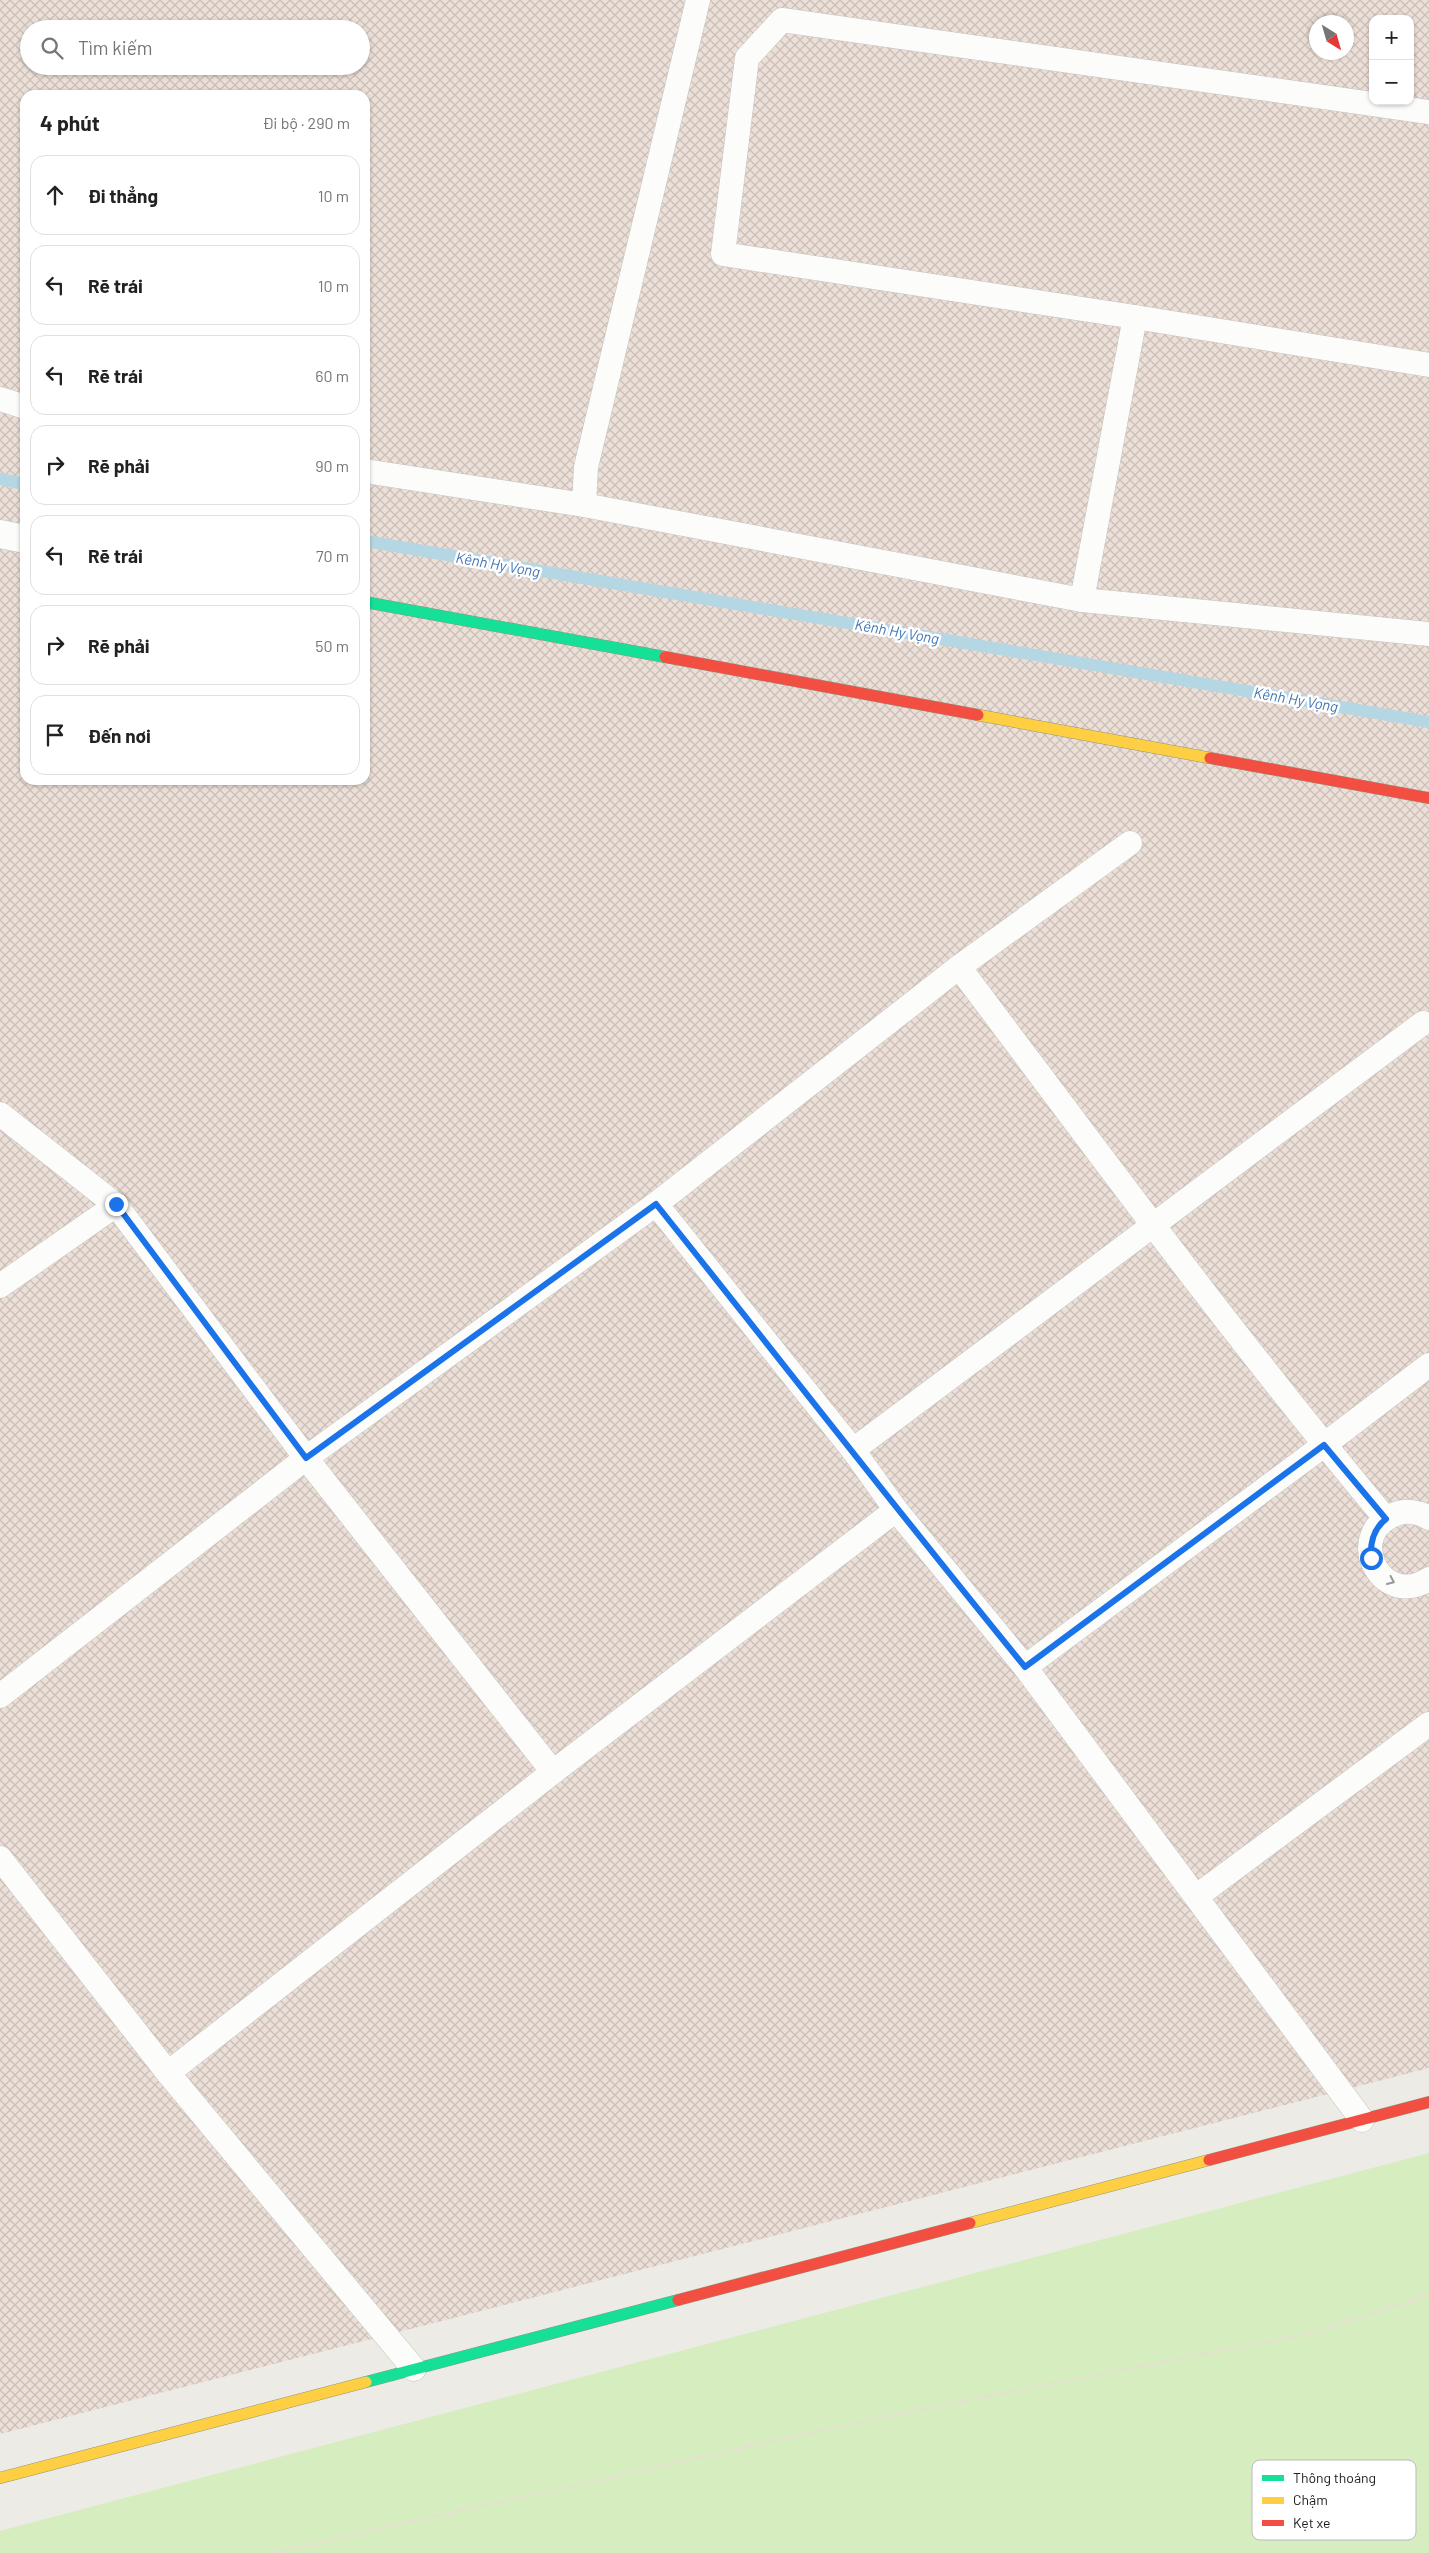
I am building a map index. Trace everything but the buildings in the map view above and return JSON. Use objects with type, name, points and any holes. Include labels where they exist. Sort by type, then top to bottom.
[{"type":"street","points":[[0,534],[20,538]]},
{"type":"street","points":[[370,603],[1429,798]]},
{"type":"street","points":[[0,2478],[1429,2102]]},
{"type":"lane","points":[[584,504],[586,467],[698,0]]},
{"type":"lane","points":[[1429,112],[782,20],[747,58],[723,254],[1135,317],[1429,365]]},
{"type":"lane","points":[[1082,600],[1135,317]]},
{"type":"lane","points":[[0,399],[20,405]]},
{"type":"lane","points":[[370,472],[584,504],[1082,600],[1429,634]]},
{"type":"lane","points":[[0,1696],[306,1458],[656,1204],[959,967],[1130,843]]},
{"type":"lane","points":[[959,967],[1154,1226],[1324,1445],[1386,1519]]},
{"type":"lane","points":[[853,1450],[1423,1023]]},
{"type":"lane","points":[[0,1114],[116,1204],[306,1458],[553,1772]]},
{"type":"lane","points":[[0,1286],[116,1204]]},
{"type":"lane","points":[[656,1204],[853,1450],[896,1510],[1025,1667],[1362,2120]]},
{"type":"lane","points":[[1025,1667],[1429,1365]]},
{"type":"lane","points":[[168,2073],[553,1772],[896,1510]]},
{"type":"lane","points":[[1429,1518],[1414,1512],[1402,1512],[1386,1519],[1374,1533],[1370,1546],[1371,1558],[1376,1570],[1385,1580],[1397,1585],[1410,1587],[1429,1579]]},
{"type":"lane","points":[[1197,1896],[1429,1724]]},
{"type":"lane","points":[[0,1858],[168,2073],[414,2370]]},
{"type":"path","points":[[271,2553],[891,2415],[1308,2334],[1429,2295]]},
{"type":"shaded area","points":[[0,0],[1429,0],[1429,2068],[0,2434]]},
{"type":"green space","points":[[1429,2153],[1429,2553],[0,2553],[0,2531]]},
{"type":"waterway","name":"Kênh Hy Vọng","points":[[0,479],[20,483]]},
{"type":"waterway","name":"Kênh Hy Vọng","points":[[370,542],[1429,722]]},
{"type":"traffic: fast","points":[[370,603],[665,657]]},
{"type":"traffic: fast","points":[[366,2382],[678,2300]]},
{"type":"traffic: slow","points":[[978,715],[1210,758]]},
{"type":"traffic: slow","points":[[970,2223],[1209,2160]]},
{"type":"traffic: slow","points":[[0,2478],[366,2382]]},
{"type":"traffic: jam","points":[[665,657],[978,715]]},
{"type":"traffic: jam","points":[[1210,758],[1429,798]]},
{"type":"traffic: jam","points":[[1209,2160],[1429,2102]]},
{"type":"traffic: jam","points":[[678,2300],[970,2223]]},
{"type":"route","points":[[116,1204],[306,1458],[656,1204],[853,1450],[896,1510],[1025,1667],[1324,1445],[1386,1519],[1381,1522],[1374,1533],[1370,1546],[1371,1558]]}]
